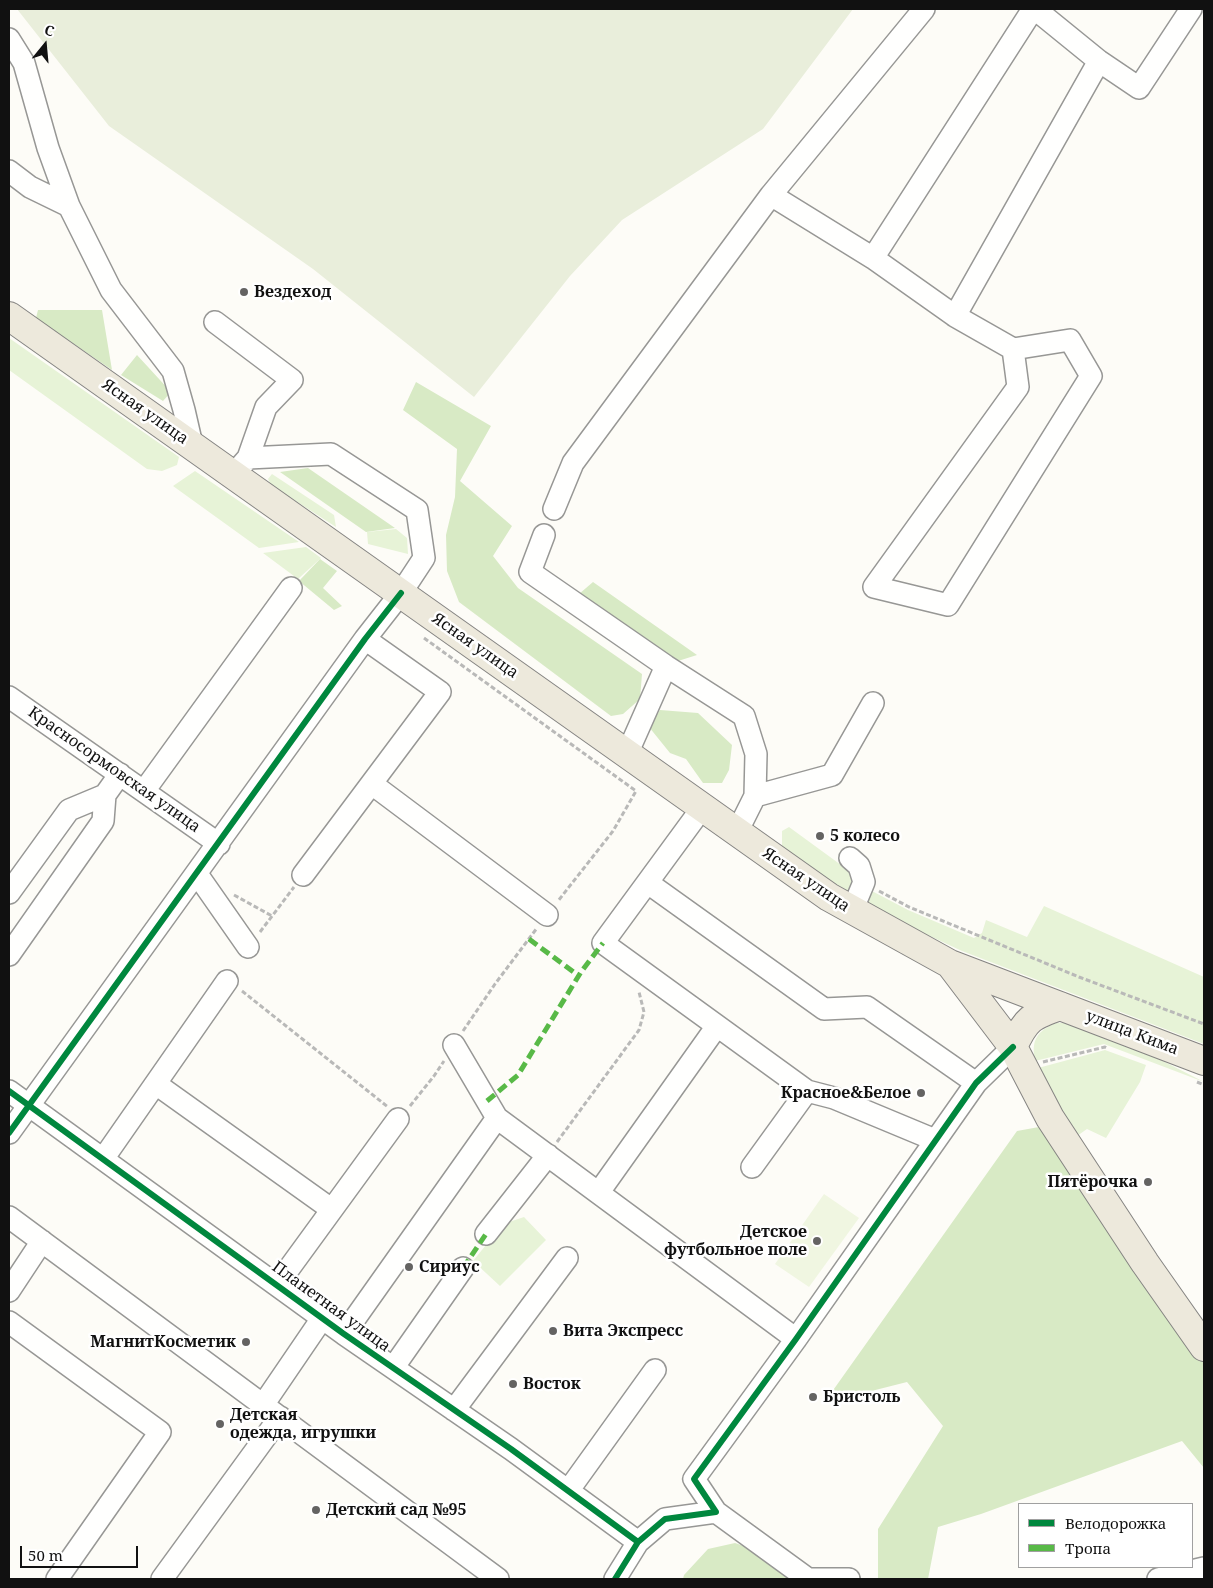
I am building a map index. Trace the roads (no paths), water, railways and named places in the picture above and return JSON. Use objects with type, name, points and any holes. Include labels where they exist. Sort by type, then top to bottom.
[{"type":"main road","name":"Ясная улица","points":[[9,316],[192,445],[241,466],[401,593],[829,897],[950,964],[1060,1006]]},
{"type":"main road","points":[[950,964],[1018,1057],[1050,1118],[1145,1263],[1204,1347]]},
{"type":"main road","points":[[1018,1057],[1026,1023],[1034,1016],[1060,1006]]},
{"type":"main road","name":"улица Кима","points":[[1060,1006],[1200,1071]]},
{"type":"street","points":[[554,509],[573,463],[771,195],[924,9]]},
{"type":"street","points":[[873,258],[1034,9],[1099,61],[1138,88],[1191,9]]},
{"type":"street","points":[[9,39],[24,63],[48,148],[69,206],[111,290],[173,371],[192,445]]},
{"type":"street","points":[[955,316],[1099,61]]},
{"type":"street","points":[[9,171],[30,187],[69,206]]},
{"type":"street","points":[[771,195],[873,258],[955,316],[1012,349],[1070,340],[1091,376],[948,605],[874,588],[1018,387],[1012,349]]},
{"type":"street","points":[[215,322],[292,380],[266,407],[241,466]]},
{"type":"street","points":[[9,1133],[401,593],[424,558],[417,510],[331,454],[241,466]]},
{"type":"street","points":[[544,534],[530,572],[666,666],[744,716],[756,754],[755,796],[737,832]]},
{"type":"street","points":[[144,791],[291,588]]},
{"type":"street","points":[[303,875],[440,692],[366,639]]},
{"type":"street","points":[[627,754],[666,666]]},
{"type":"street","name":"Красносормовская улица","points":[[9,697],[219,844]]},
{"type":"street","points":[[755,796],[832,775],[873,703]]},
{"type":"street","points":[[9,955],[103,821],[105,795],[120,774]]},
{"type":"street","points":[[372,784],[547,915]]},
{"type":"street","points":[[9,893],[69,810],[105,795]]},
{"type":"street","points":[[702,808],[603,943],[807,1091],[834,1098],[936,1140]]},
{"type":"street","points":[[850,858],[859,866],[864,882],[852,911]]},
{"type":"street","points":[[197,874],[248,947]]},
{"type":"street","points":[[648,883],[824,1009],[867,1007],[976,1082]]},
{"type":"street","points":[[103,1159],[227,981]]},
{"type":"street","points":[[599,1192],[717,1026]]},
{"type":"street","points":[[454,1044],[497,1118],[796,1339]]},
{"type":"street","points":[[850,1579],[808,1579],[716,1512],[694,1479],[796,1339],[976,1082],[1018,1057]]},
{"type":"street","points":[[156,1084],[331,1209]]},
{"type":"street","name":"Планетная улица","points":[[9,1091],[344,1334],[638,1542]]},
{"type":"street","points":[[752,1167],[807,1091]]},
{"type":"street","points":[[344,1334],[497,1118]]},
{"type":"street","points":[[277,1285],[398,1119]]},
{"type":"street","points":[[486,1234],[548,1155]]},
{"type":"street","points":[[9,1217],[498,1579]]},
{"type":"street","points":[[9,1291],[42,1241]]},
{"type":"street","points":[[454,1410],[567,1258]]},
{"type":"street","points":[[393,1368],[463,1268]]},
{"type":"street","points":[[263,1405],[323,1317]]},
{"type":"street","points":[[9,1322],[160,1432],[57,1579]]},
{"type":"street","points":[[568,1491],[655,1370]]},
{"type":"street","points":[[162,1579],[280,1418]]},
{"type":"street","points":[[615,1579],[638,1542],[665,1519],[716,1512]]},
{"type":"street","points":[[1158,1579],[1204,1568]]},
{"type":"place","name":"Вездеход","points":[[244,292]]},
{"type":"place","name":"5 колесо","points":[[820,836]]},
{"type":"place","name":"Красное&Белое","points":[[921,1093]]},
{"type":"place","name":"Пятёрочка","points":[[1148,1182]]},
{"type":"place","name":"Детское футбольное поле","points":[[817,1241]]},
{"type":"place","name":"Сириус","points":[[409,1267]]},
{"type":"place","name":"Вита Экспресс","points":[[553,1331]]},
{"type":"place","name":"МагнитКосметик","points":[[246,1342]]},
{"type":"place","name":"Восток","points":[[513,1384]]},
{"type":"place","name":"Бристоль","points":[[813,1397]]},
{"type":"place","name":"Детская одежда, игрушки","points":[[220,1424]]},
{"type":"place","name":"Детский сад №95","points":[[316,1510]]}]
